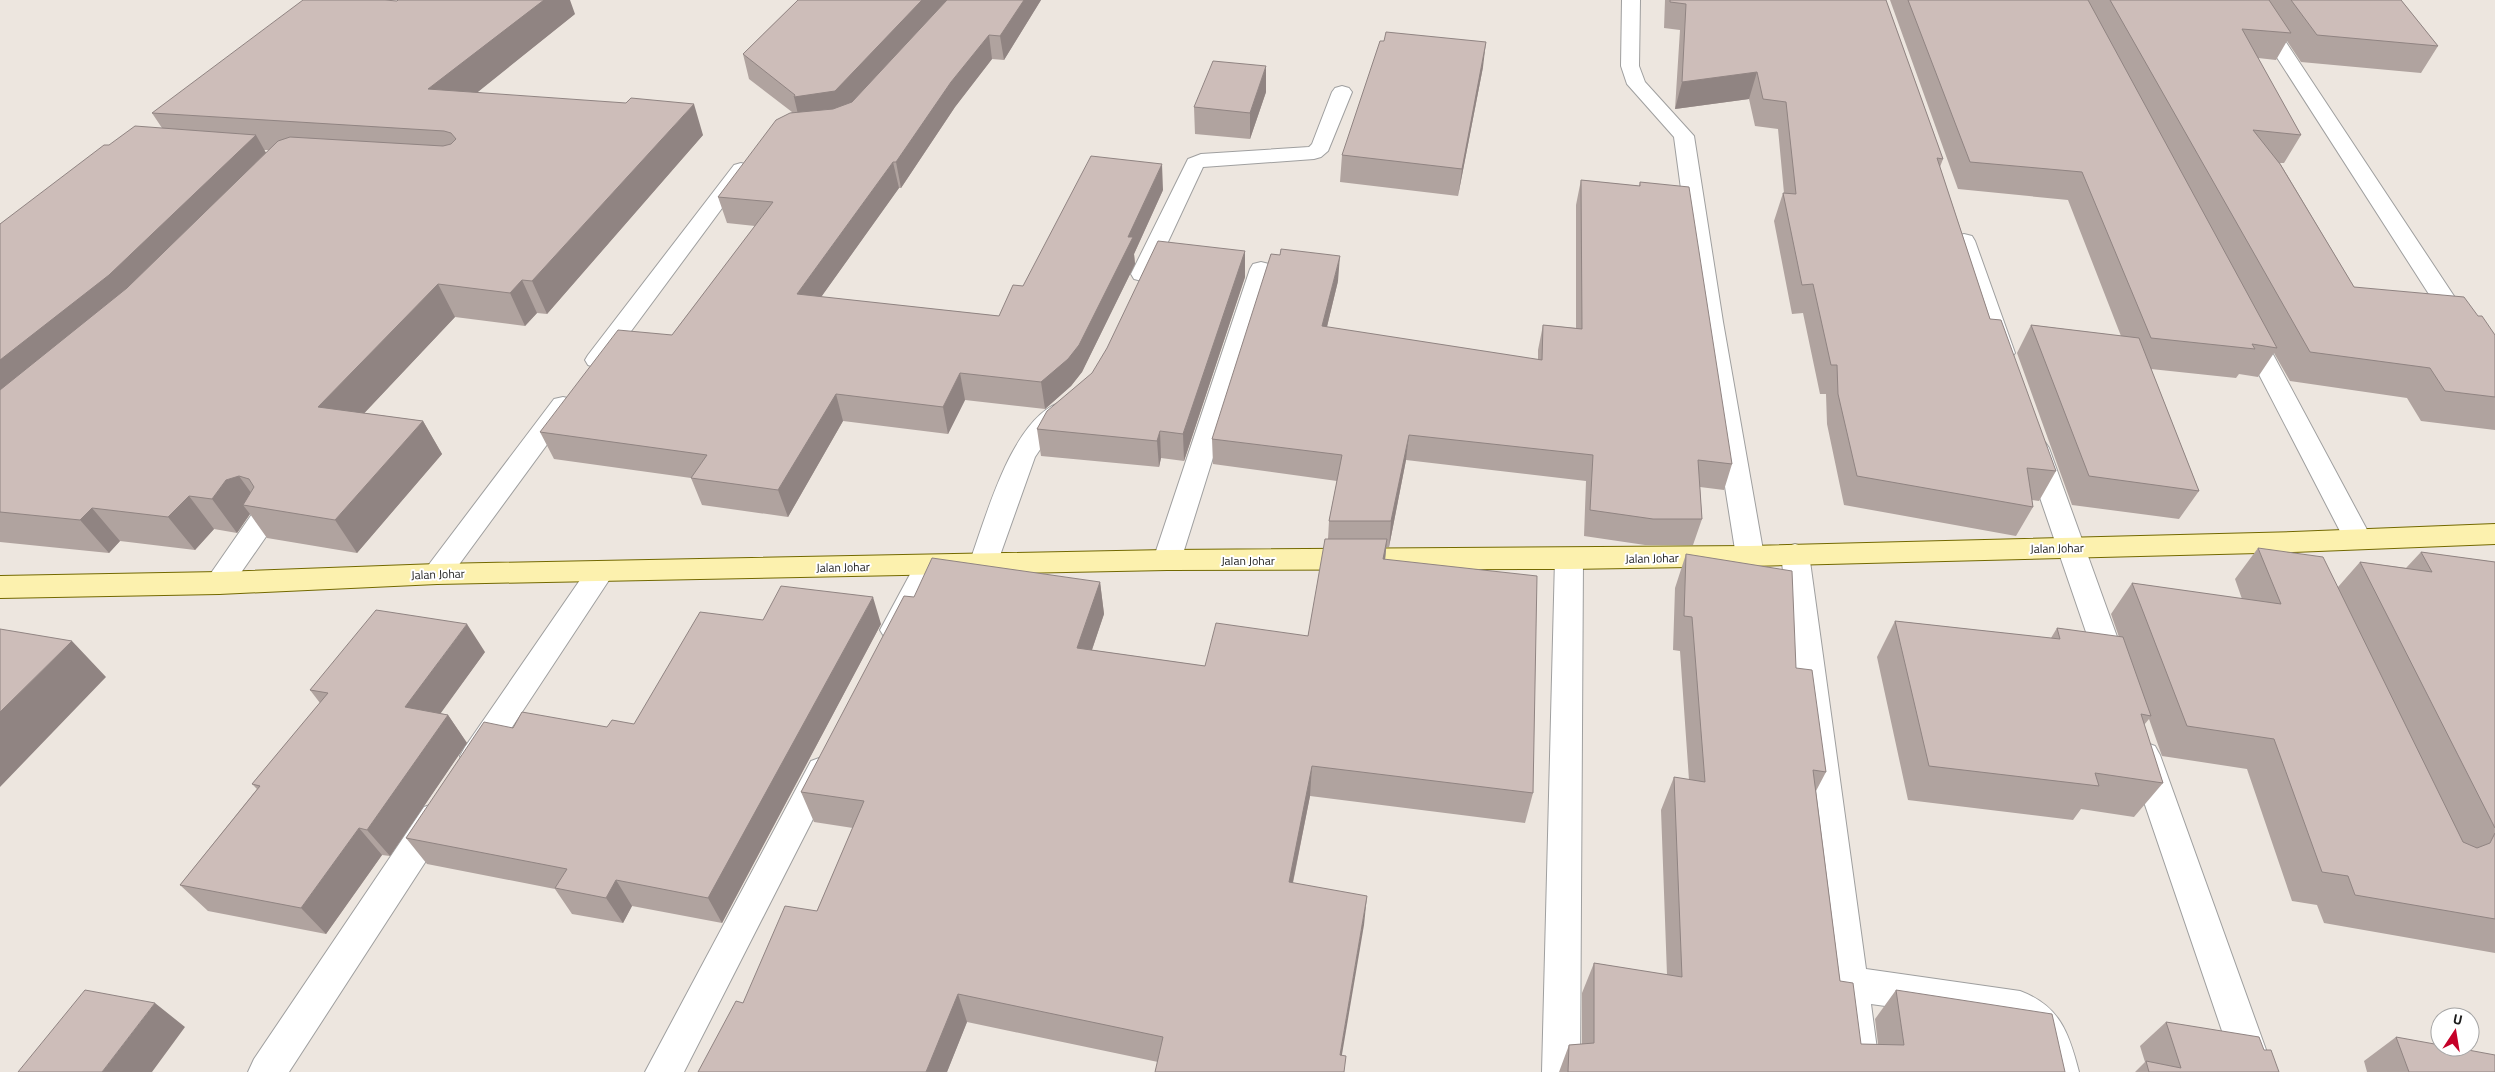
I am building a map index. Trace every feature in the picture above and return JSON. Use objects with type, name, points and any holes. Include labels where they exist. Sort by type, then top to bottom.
[{"type":"street","points":[[1632,0],[1630,66],[1636,84],[1684,136],[1711,322],[1750,556]]},
{"type":"street","points":[[2249,0],[2495,377]]},
{"type":"street","points":[[1134,292],[1195,163],[1201,160],[1314,153],[1321,147],[1342,92]]},
{"type":"street","points":[[437,574],[753,153]]},
{"type":"street","points":[[1955,217],[2011,377]]},
{"type":"street","points":[[1167,560],[1261,269]]},
{"type":"street","points":[[2237,309],[2358,539]]},
{"type":"street","points":[[983,564],[1022,456],[1040,430],[1084,392]]},
{"type":"street","points":[[2028,424],[2255,1072]]},
{"type":"street","points":[[219,582],[262,521]]},
{"type":"street","name":"Jalan Johar","points":[[0,587],[219,582],[437,574],[1167,560],[1569,560],[2071,547],[2300,555],[2358,539],[2495,534]]},
{"type":"street","points":[[1795,554],[1861,1072]]},
{"type":"street","points":[[1560,1072],[1569,560]]},
{"type":"street","points":[[883,653],[928,566]]},
{"type":"street","points":[[267,1072],[600,571]]},
{"type":"street","points":[[664,1072],[837,740]]},
{"type":"street","points":[[1849,984],[2020,1008],[2036,1018],[2052,1038],[2060,1072]]},
{"type":"building","points":[[303,0],[544,0],[428,89],[626,103],[631,98],[694,104],[532,281],[522,280],[510,293],[438,284],[318,407],[423,421],[335,520],[243,505],[254,487],[249,479],[239,476],[226,480],[212,499],[189,496],[168,517],[92,508],[80,520],[0,512],[0,390],[127,288],[278,141],[290,137],[443,146],[451,144],[456,139],[451,133],[444,131],[152,113]]},
{"type":"building","points":[[798,0],[922,0],[835,91],[794,97],[795,95],[743,54]]},
{"type":"building","points":[[947,0],[1024,0],[1000,36],[989,35],[951,82],[896,162],[893,162],[797,294],[999,316],[1013,285],[1023,286],[1091,156],[1162,164],[1128,237],[1133,237],[1079,345],[1068,359],[1041,382],[960,373],[943,407],[836,394],[778,490],[691,478],[707,455],[540,432],[618,330],[672,335],[773,202],[718,197],[776,120],[790,113],[833,109],[852,102]]},
{"type":"building","points":[[1670,0],[1886,0],[1943,159],[1937,158],[1990,319],[2001,320],[2056,471],[2027,468],[2033,507],[1857,476],[1838,394],[1837,365],[1831,365],[1813,284],[1802,285],[1783,193],[1796,194],[1786,102],[1763,99],[1757,72],[1682,82],[1686,4],[1670,2]]},
{"type":"building","points":[[1908,0],[2088,0],[2277,348],[2252,344],[2255,349],[2151,338],[2082,172],[1970,162]]},
{"type":"building","points":[[2110,0],[2269,0],[2291,33],[2242,29],[2301,135],[2253,130],[2280,164],[2354,287],[2464,297],[2478,316],[2482,316],[2495,335],[2495,397],[2445,391],[2430,368],[2310,352]]},
{"type":"building","points":[[2291,0],[2401,0],[2438,46],[2317,35]]},
{"type":"building","points":[[1386,32],[1486,42],[1462,169],[1342,155],[1380,41],[1384,41]]},
{"type":"building","points":[[1213,61],[1266,66],[1250,113],[1194,107]]},
{"type":"building","points":[[135,126],[256,135],[109,275],[0,360],[0,224],[104,145],[109,145]]},
{"type":"building","points":[[1581,180],[1640,186],[1640,182],[1689,187],[1732,464],[1698,460],[1702,519],[1653,519],[1590,510],[1593,455],[1409,435],[1391,521],[1329,521],[1342,455],[1212,439],[1271,254],[1280,255],[1281,249],[1340,256],[1322,326],[1542,360],[1543,325],[1582,329]]},
{"type":"building","points":[[1158,241],[1245,251],[1183,434],[1160,431],[1157,441],[1037,429],[1047,411],[1092,373],[1107,348]]},
{"type":"building","points":[[2031,325],[2139,338],[2199,491],[2089,476]]},
{"type":"building","points":[[1325,539],[1387,539],[1383,559],[1537,576],[1533,793],[1312,766],[1289,882],[1367,896],[1340,1055],[1346,1056],[1344,1072],[1155,1072],[1163,1037],[958,994],[926,1072],[698,1072],[736,1001],[743,1003],[785,906],[817,911],[864,801],[801,792],[904,596],[914,597],[932,558],[1100,582],[1077,648],[1205,666],[1216,623],[1308,636]]},
{"type":"building","points":[[2258,548],[2323,557],[2463,842],[2477,848],[2490,843],[2495,833],[2495,919],[2355,895],[2348,876],[2322,872],[2274,739],[2187,726],[2132,583],[2281,604]]},
{"type":"building","points":[[2421,552],[2495,562],[2495,828],[2360,562],[2432,572]]},
{"type":"building","points":[[1686,554],[1792,571],[1796,668],[1812,670],[1826,772],[1813,770],[1840,981],[1853,983],[1861,1044],[1904,1045],[1896,990],[2052,1014],[2065,1072],[1568,1072],[1569,1045],[1594,1043],[1594,963],[1682,977],[1674,777],[1705,782],[1692,617],[1684,616]]},
{"type":"building","points":[[781,586],[873,597],[708,898],[616,880],[606,898],[555,888],[567,869],[406,838],[484,722],[513,728],[522,712],[607,727],[612,720],[634,724],[700,612],[763,620]]},
{"type":"building","points":[[376,610],[467,624],[405,707],[448,715],[367,830],[359,828],[301,908],[180,885],[260,786],[252,784],[328,693],[310,690]]},
{"type":"building","points":[[1895,621],[2060,639],[2057,628],[2123,637],[2151,716],[2141,714],[2163,783],[2095,773],[2099,786],[1929,766]]},
{"type":"building","points":[[0,629],[72,641],[0,712]]},
{"type":"building","points":[[85,990],[155,1003],[102,1072],[18,1072]]},
{"type":"building","points":[[2166,1022],[2259,1037],[2264,1050],[2271,1050],[2279,1072],[2149,1072],[2146,1061],[2181,1068]]},
{"type":"building","points":[[2396,1037],[2430,1043],[2430,1057],[2480,1057],[2480,1052],[2495,1055],[2495,1072],[2409,1072]]}]
